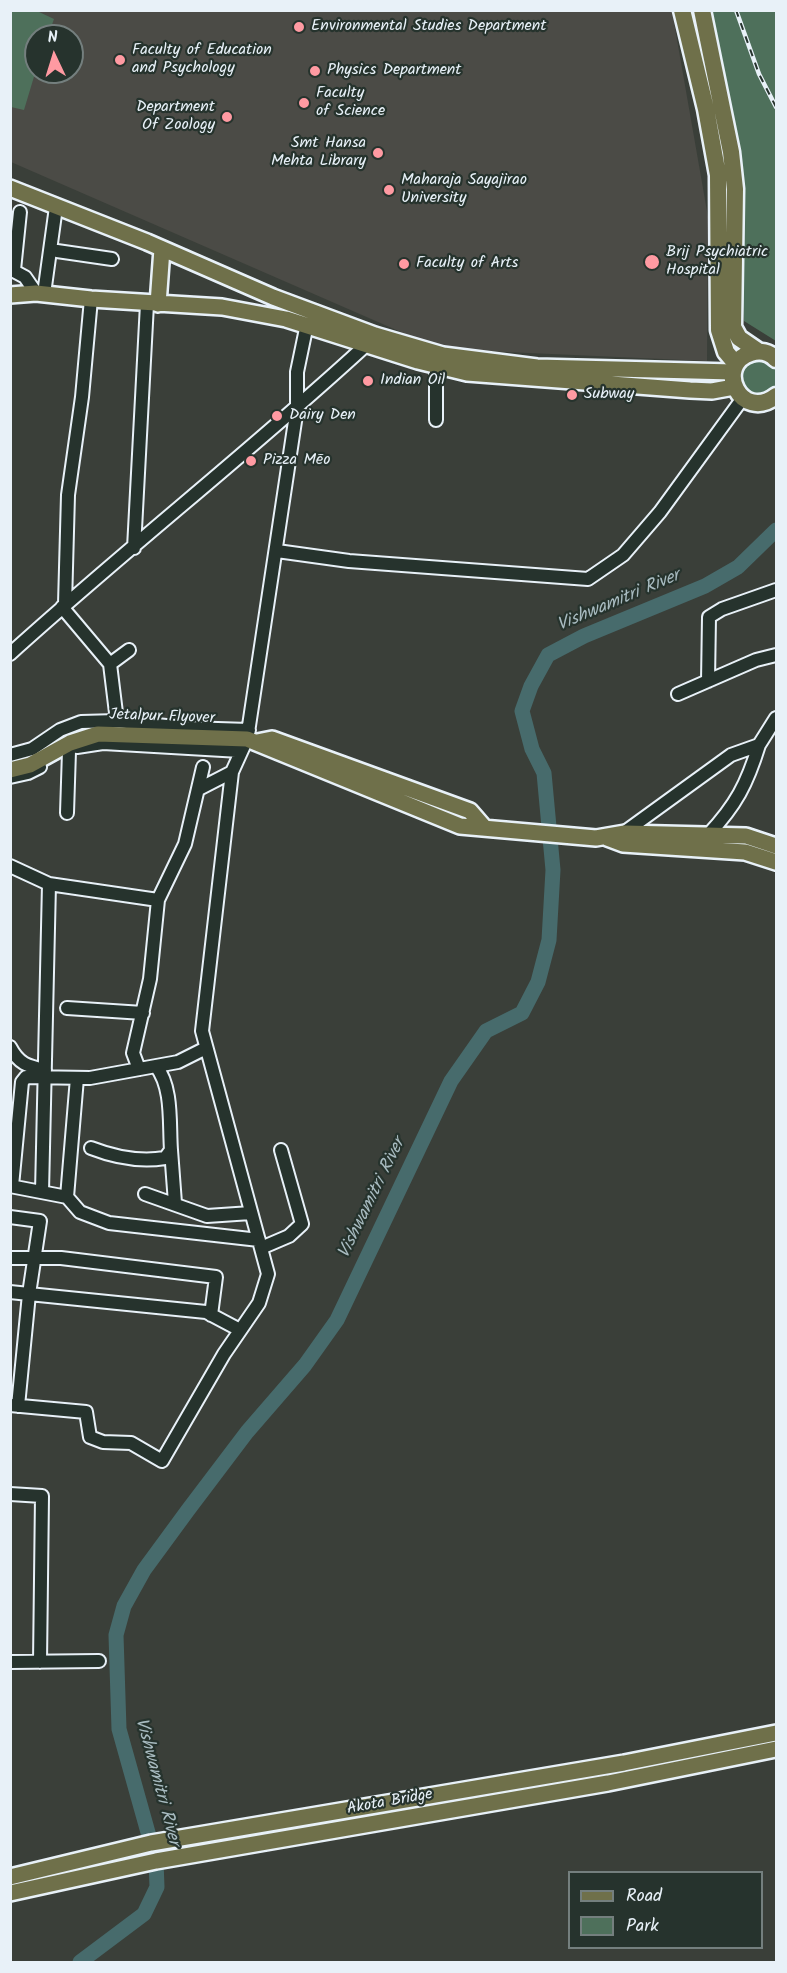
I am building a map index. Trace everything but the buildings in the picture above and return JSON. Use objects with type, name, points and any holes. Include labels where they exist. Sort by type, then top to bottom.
[{"type":"highway","points":[[682,10],[710,129],[718,175],[718,330],[736,381],[757,403],[775,399]]},
{"type":"highway","points":[[702,10],[731,152],[734,180],[733,327],[739,338],[758,351],[777,359]]},
{"type":"highway","points":[[736,381],[749,353],[758,351]]},
{"type":"main road","points":[[10,188],[162,249],[273,297],[375,335],[443,355],[537,367],[736,381]]},
{"type":"main road","points":[[152,304],[162,249]]},
{"type":"main road","points":[[10,295],[44,294],[152,304],[222,307],[307,324],[436,366],[491,376],[712,391],[736,381]]},
{"type":"main road","name":"Jetalpur Flyover","points":[[10,770],[30,765],[70,743],[98,734],[272,739],[470,811],[489,828],[601,838]]},
{"type":"main road","points":[[601,838],[622,834],[746,836],[777,846]]},
{"type":"main road","points":[[601,838],[623,844],[745,852],[777,862]]},
{"type":"main road","points":[[10,1877],[151,1844],[624,1763],[777,1733]]},
{"type":"main road","name":"Akota Bridge","points":[[10,1893],[197,1853],[597,1785],[777,1749]]},
{"type":"street","points":[[38,199],[15,210],[12,269],[26,277],[44,294]]},
{"type":"street","points":[[44,294],[57,251],[60,208]]},
{"type":"street","points":[[44,294],[60,208]]},
{"type":"street","points":[[57,251],[112,259]]},
{"type":"street","points":[[91,299],[84,387],[68,495],[64,605],[110,664],[117,721]]},
{"type":"street","points":[[134,548],[152,304]]},
{"type":"street","points":[[10,1217],[40,1221],[14,1406],[86,1412],[90,1437],[103,1442],[131,1443],[162,1461],[240,1330],[259,1303],[268,1274],[202,1031],[232,772],[248,740],[297,408],[297,372],[307,324]]},
{"type":"street","points":[[10,654],[64,605],[297,408],[366,345]]},
{"type":"street","points":[[436,366],[436,420]]},
{"type":"street","points":[[277,551],[349,561],[588,579],[623,555],[660,512],[736,381]]},
{"type":"street","points":[[708,681],[709,617],[722,609],[777,590]]},
{"type":"street","points":[[110,664],[129,650]]},
{"type":"street","points":[[678,694],[756,660],[777,655]]},
{"type":"street","points":[[708,835],[725,816],[747,782],[759,745],[777,718]]},
{"type":"street","points":[[10,755],[32,749],[60,730],[81,722],[117,721],[186,728],[248,740]]},
{"type":"street","points":[[10,777],[28,773],[86,744],[248,740]]},
{"type":"street","points":[[622,834],[731,755],[759,745]]},
{"type":"street","points":[[67,813],[69,751]]},
{"type":"street","points":[[139,1069],[133,1053],[150,979],[158,900],[186,844],[203,767]]},
{"type":"street","points":[[199,789],[232,772]]},
{"type":"street","points":[[10,866],[49,884],[158,900]]},
{"type":"street","points":[[42,1192],[49,884]]},
{"type":"street","points":[[67,1008],[143,1013]]},
{"type":"street","points":[[10,1047],[17,1060],[23,1065],[45,1073],[90,1078],[177,1062],[206,1048]]},
{"type":"street","points":[[156,1066],[164,1077],[175,1203]]},
{"type":"street","points":[[45,1073],[26,1077],[22,1082],[11,1186],[67,1197],[80,1212],[109,1223],[260,1244],[289,1236],[302,1224],[281,1150]]},
{"type":"street","points":[[67,1197],[76,1077]]},
{"type":"street","points":[[91,1148],[111,1155],[153,1160],[165,1158],[171,1150]]},
{"type":"street","points":[[145,1194],[207,1216],[251,1213]]},
{"type":"street","points":[[10,1258],[68,1259],[216,1277],[211,1315]]},
{"type":"street","points":[[10,1292],[206,1312],[240,1330]]},
{"type":"street","points":[[10,1494],[42,1496],[40,1662]]},
{"type":"street","points":[[10,1662],[99,1661]]},
{"type":"shaded area","name":"Maharaja Sayajirao University","points":[[11,11],[672,11],[708,217],[707,361],[440,349],[11,162]]},
{"type":"green space","points":[[10,11],[37,11],[54,19],[52,24],[24,24],[24,84],[32,84],[24,110],[11,107]]},
{"type":"green space","points":[[710,11],[776,11],[776,341],[744,321],[739,235]]},
{"type":"green space","points":[[759,359],[772,364],[777,377],[772,390],[759,395],[746,390],[741,377],[746,364]]},
{"type":"waterway","name":"Vishwamitri River","points":[[80,1962],[144,1914],[157,1887],[156,1861],[119,1729],[116,1635],[124,1606],[144,1570],[188,1510],[247,1432],[305,1365],[337,1320],[451,1081],[486,1031],[522,1013],[538,982],[549,940],[553,870],[544,773],[532,749],[522,711],[531,686],[548,655],[584,636],[705,586],[738,567],[776,530]]},
{"type":"railway","points":[[736,10],[759,74],[776,107]]},
{"type":"place","name":"Environmental Studies Department","points":[[299,27]]},
{"type":"place","name":"Faculty of Education and Psychology","points":[[120,60]]},
{"type":"place","name":"Physics Department","points":[[315,71]]},
{"type":"place","name":"Faculty of Science","points":[[304,103]]},
{"type":"place","name":"Department Of Zoology","points":[[227,117]]},
{"type":"place","name":"Smt Hansa Mehta Library","points":[[378,153]]},
{"type":"place","name":"Maharaja Sayajirao University","points":[[389,190]]},
{"type":"place","name":"Brij Psychiatric Hospital","points":[[652,262]]},
{"type":"place","name":"Faculty of Arts","points":[[404,264]]},
{"type":"place","name":"Indian Oil","points":[[368,381]]},
{"type":"place","name":"Subway","points":[[572,395]]},
{"type":"place","name":"Dairy Den","points":[[277,416]]},
{"type":"place","name":"Pizza Mēo","points":[[251,461]]}]
